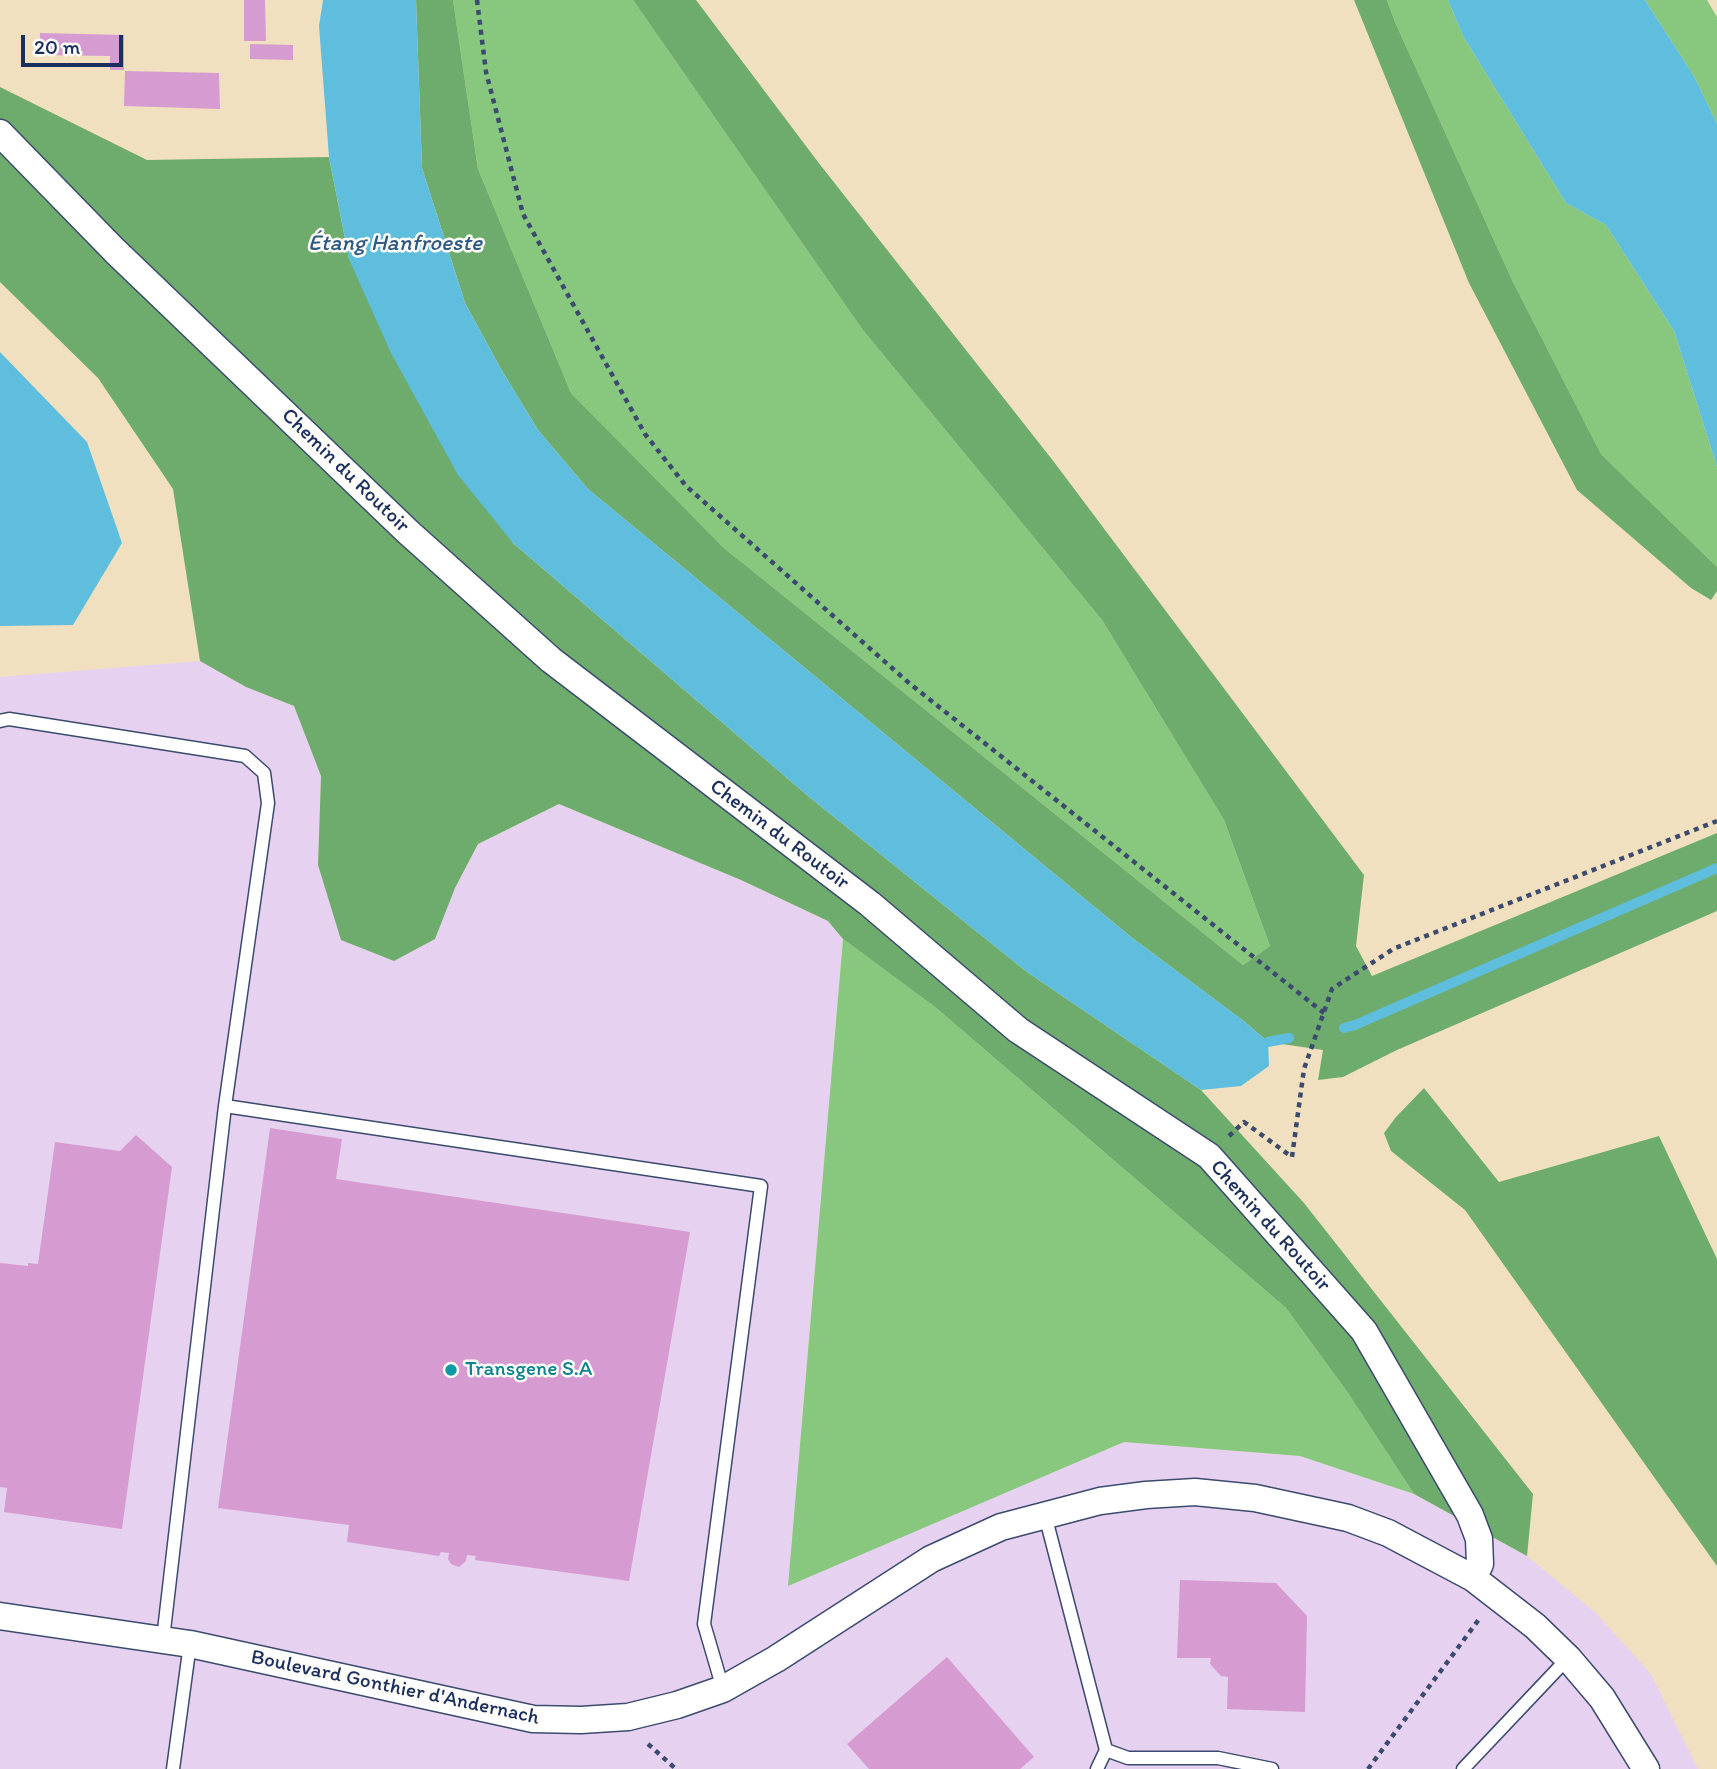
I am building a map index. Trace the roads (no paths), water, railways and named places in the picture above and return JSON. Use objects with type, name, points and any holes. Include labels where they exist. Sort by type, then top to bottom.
[{"type":"street","name":"Chemin du Routoir","points":[[0,133],[163,298],[408,532],[551,660],[870,904],[1018,1030],[1209,1156],[1364,1331],[1470,1515],[1479,1539],[1480,1564],[1473,1578]]},
{"type":"street","name":"Boulevard Gonthier d'Andernach","points":[[0,1616],[190,1644],[533,1720],[628,1717],[677,1705],[723,1689],[776,1659],[896,1579],[931,1559],[1001,1527],[1100,1501],[1195,1492],[1255,1498],[1348,1518],[1398,1538],[1473,1578],[1535,1626],[1568,1658],[1602,1698],[1646,1769]]},
{"type":"lane","points":[[0,721],[9,719],[245,756],[264,773],[268,803],[225,1106],[163,1639]]},
{"type":"lane","points":[[225,1106],[761,1186],[704,1624],[723,1689]]},
{"type":"lane","points":[[1045,1515],[1106,1751],[1097,1769]]},
{"type":"lane","points":[[173,1769],[190,1644]]},
{"type":"lane","points":[[1463,1769],[1568,1658]]},
{"type":"lane","points":[[1106,1751],[1128,1758],[1218,1758],[1272,1769]]},
{"type":"water","name":"Étang Hanfroeste","points":[[323,0],[416,0],[422,168],[465,303],[538,430],[588,489],[1131,937],[1245,1022],[1268,1042],[1269,1066],[1241,1086],[1201,1090],[1027,972],[808,796],[513,543],[458,475],[391,353],[349,259],[329,157],[319,26]]},
{"type":"water","points":[[1448,0],[1645,0],[1695,78],[1717,124],[1717,467],[1674,331],[1606,225],[1566,203],[1463,36]]},
{"type":"water","points":[[0,352],[87,442],[122,543],[73,625],[0,626]]},
{"type":"waterway","points":[[1344,1028],[1717,868]]},
{"type":"waterway","points":[[1268,1042],[1289,1038]]},
{"type":"place","name":"Transgene S.A","points":[[451,1370]]}]
